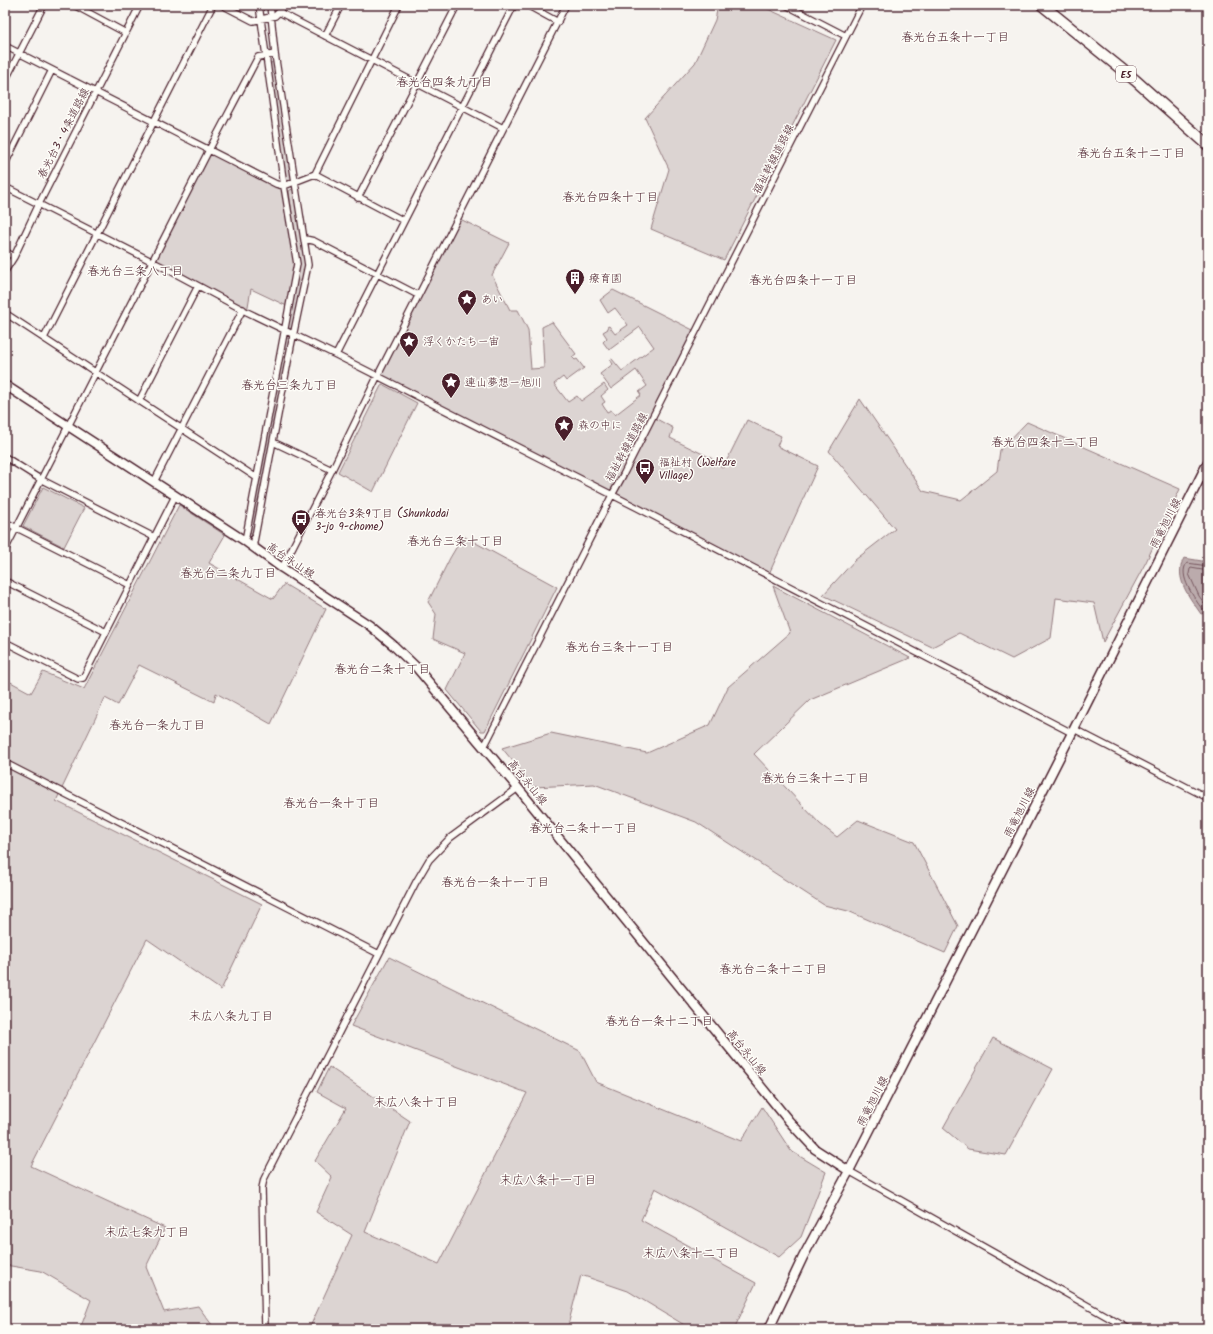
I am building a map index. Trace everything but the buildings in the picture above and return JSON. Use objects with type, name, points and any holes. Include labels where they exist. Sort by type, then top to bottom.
[{"type":"highway","name":"E5","points":[[1042,5],[1135,80],[1208,145]]},
{"type":"street","points":[[5,81],[44,5]]},
{"type":"street","points":[[74,5],[126,33]]},
{"type":"street","name":"春光台3・4条道路線","points":[[5,271],[14,257],[38,204],[140,5]]},
{"type":"street","points":[[44,338],[213,5]]},
{"type":"street","points":[[222,5],[254,21],[271,18],[279,12],[283,5]]},
{"type":"street","points":[[245,541],[297,264],[284,186],[259,5]]},
{"type":"street","points":[[253,547],[293,334],[308,264],[275,54],[270,5]]},
{"type":"street","points":[[325,36],[341,5]]},
{"type":"street","points":[[5,46],[276,184],[284,186],[315,174],[399,5]]},
{"type":"street","points":[[358,198],[457,5]]},
{"type":"street","points":[[336,355],[514,5]]},
{"type":"street","points":[[527,5],[558,22]]},
{"type":"street","points":[[282,568],[418,295],[566,5]]},
{"type":"street","points":[[786,5],[846,36]]},
{"type":"street","name":"福祉幹線道路線","points":[[5,187],[284,330],[612,495],[862,5]]},
{"type":"street","points":[[279,12],[503,128]]},
{"type":"street","points":[[5,550],[209,150],[258,58],[275,54]]},
{"type":"street","points":[[5,164],[52,70]]},
{"type":"street","points":[[315,174],[404,221]]},
{"type":"street","points":[[305,239],[314,241],[376,275],[418,295]]},
{"type":"street","points":[[5,251],[14,257]]},
{"type":"street","points":[[139,401],[198,286]]},
{"type":"street","points":[[154,482],[243,309]]},
{"type":"street","points":[[5,313],[257,478]]},
{"type":"street","name":"高台永山線","points":[[5,385],[245,541],[282,568],[369,625],[393,645],[416,668],[484,747],[789,1121],[816,1149],[849,1171]]},
{"type":"street","points":[[273,442],[332,470]]},
{"type":"street","points":[[5,457],[40,479],[154,537]]},
{"type":"street","name":"雨竜旭川線","points":[[849,1171],[1208,462]]},
{"type":"street","points":[[484,747],[612,495],[1073,731],[1208,798]]},
{"type":"street","points":[[5,642],[78,679],[83,678],[175,496]]},
{"type":"street","points":[[5,522],[130,585]]},
{"type":"street","points":[[5,581],[106,632]]},
{"type":"street","points":[[5,763],[379,954]]},
{"type":"street","points":[[265,1329],[262,1188],[264,1179],[416,882],[429,860],[450,838],[518,788]]},
{"type":"street","points":[[769,1329],[803,1257],[849,1171],[1129,1329]]},
{"type":"shaded area","points":[[718,5],[759,5],[836,40],[724,260],[651,229],[669,169],[645,118],[695,63],[715,20]]},
{"type":"shaded area","points":[[273,62],[276,64],[292,179],[290,181],[285,180],[269,64]]},
{"type":"shaded area","points":[[209,150],[284,186],[297,264],[289,307],[251,289],[247,312],[152,261]]},
{"type":"shaded area","points":[[293,189],[306,264],[293,330],[289,329],[288,326],[299,264],[289,192]]},
{"type":"shaded area","points":[[458,218],[509,243],[492,275],[510,310],[518,310],[528,330],[531,369],[544,368],[542,327],[552,322],[576,354],[572,357],[575,360],[577,359],[584,368],[566,381],[563,377],[554,384],[568,402],[577,396],[581,401],[604,384],[608,390],[601,396],[605,402],[602,404],[607,412],[611,410],[615,415],[641,395],[639,392],[647,386],[636,370],[611,389],[600,374],[613,364],[610,360],[612,359],[622,371],[654,347],[640,327],[609,350],[603,342],[607,338],[603,332],[608,329],[607,327],[609,326],[615,334],[628,325],[615,308],[608,313],[600,300],[613,290],[697,332],[653,417],[673,428],[670,438],[711,458],[723,468],[747,420],[781,436],[777,446],[818,466],[768,576],[377,377]]},
{"type":"shaded area","points":[[287,338],[290,339],[253,542],[248,538],[285,340]]},
{"type":"shaded area","points":[[382,384],[417,403],[373,492],[338,472]]},
{"type":"shaded area","points":[[860,399],[923,491],[961,500],[997,471],[1000,450],[1027,422],[1180,489],[1146,562],[1103,642],[1094,603],[1056,598],[1051,638],[1012,659],[959,633],[932,647],[823,595],[855,560],[895,529],[829,451]]},
{"type":"shaded area","points":[[43,487],[84,508],[64,547],[23,526]]},
{"type":"shaded area","points":[[179,505],[225,535],[209,563],[273,599],[284,584],[326,609],[271,724],[216,693],[214,702],[139,665],[118,705],[105,698],[56,801],[262,904],[221,990],[147,939],[31,1166],[165,1228],[146,1267],[164,1312],[198,1306],[215,1329],[80,1329],[91,1300],[41,1271],[5,1265],[5,679],[31,693],[43,672],[84,689]]},
{"type":"shaded area","points":[[463,536],[557,587],[485,731],[481,731],[447,690],[465,653],[433,639],[436,614],[428,602]]},
{"type":"shaded area","points":[[773,586],[910,658],[810,700],[754,754],[820,824],[837,837],[858,820],[914,842],[958,926],[945,953],[848,911],[824,905],[696,822],[594,784],[534,787],[502,748],[551,733],[647,753],[710,725],[728,687],[790,633]]},
{"type":"shaded area","points":[[389,957],[580,1051],[596,1082],[741,1141],[762,1107],[791,1151],[826,1172],[801,1237],[779,1257],[655,1188],[641,1220],[756,1283],[734,1329],[691,1329],[628,1291],[581,1275],[567,1329],[309,1329],[352,1235],[316,1212],[332,1177],[315,1161],[346,1108],[317,1092],[329,1067],[410,1121],[365,1232],[439,1264],[527,1093],[351,1026]]},
{"type":"shaded area","points":[[993,1038],[1053,1069],[1006,1155],[968,1149],[943,1128]]},
{"type":"water","points":[[1184,558],[1208,562],[1208,612],[1201,614],[1184,588],[1180,573]]},
{"type":"place","name":"療育園","points":[[575,295]]},
{"type":"place","name":"あい","points":[[467,316]]},
{"type":"place","name":"浮くかたちー宙","points":[[409,358]]},
{"type":"place","name":"連山夢想ー旭川","points":[[451,399]]},
{"type":"place","name":"森の中に","points":[[564,442]]},
{"type":"place","name":"福祉村 (Welfare Village)","points":[[645,485]]},
{"type":"place","name":"春光台3条9丁目 (Shunkodai 3-jo 9-chome)","points":[[301,536]]},
{"type":"district","name":"春光台五条十一丁目","points":[[955,37]]},
{"type":"district","name":"春光台四条九丁目","points":[[444,82]]},
{"type":"district","name":"春光台五条十二丁目","points":[[1131,153]]},
{"type":"district","name":"春光台四条十丁目","points":[[610,197]]},
{"type":"district","name":"春光台三条八丁目","points":[[135,271]]},
{"type":"district","name":"春光台四条十一丁目","points":[[803,280]]},
{"type":"district","name":"春光台三条九丁目","points":[[289,385]]},
{"type":"district","name":"春光台四条十二丁目","points":[[1045,442]]},
{"type":"district","name":"春光台三条十丁目","points":[[455,541]]},
{"type":"district","name":"春光台二条九丁目","points":[[228,573]]},
{"type":"district","name":"春光台三条十一丁目","points":[[619,647]]},
{"type":"district","name":"春光台二条十丁目","points":[[382,669]]},
{"type":"district","name":"春光台一条九丁目","points":[[157,725]]},
{"type":"district","name":"春光台三条十二丁目","points":[[815,778]]},
{"type":"district","name":"春光台一条十丁目","points":[[331,803]]},
{"type":"district","name":"春光台二条十一丁目","points":[[583,828]]},
{"type":"district","name":"春光台一条十一丁目","points":[[495,882]]},
{"type":"district","name":"春光台二条十二丁目","points":[[773,969]]},
{"type":"district","name":"末広八条九丁目","points":[[231,1016]]},
{"type":"district","name":"春光台一条十二丁目","points":[[659,1021]]},
{"type":"district","name":"末広八条十丁目","points":[[416,1102]]},
{"type":"district","name":"末広八条十一丁目","points":[[548,1180]]},
{"type":"district","name":"末広七条九丁目","points":[[147,1232]]},
{"type":"district","name":"末広八条十二丁目","points":[[691,1253]]}]
